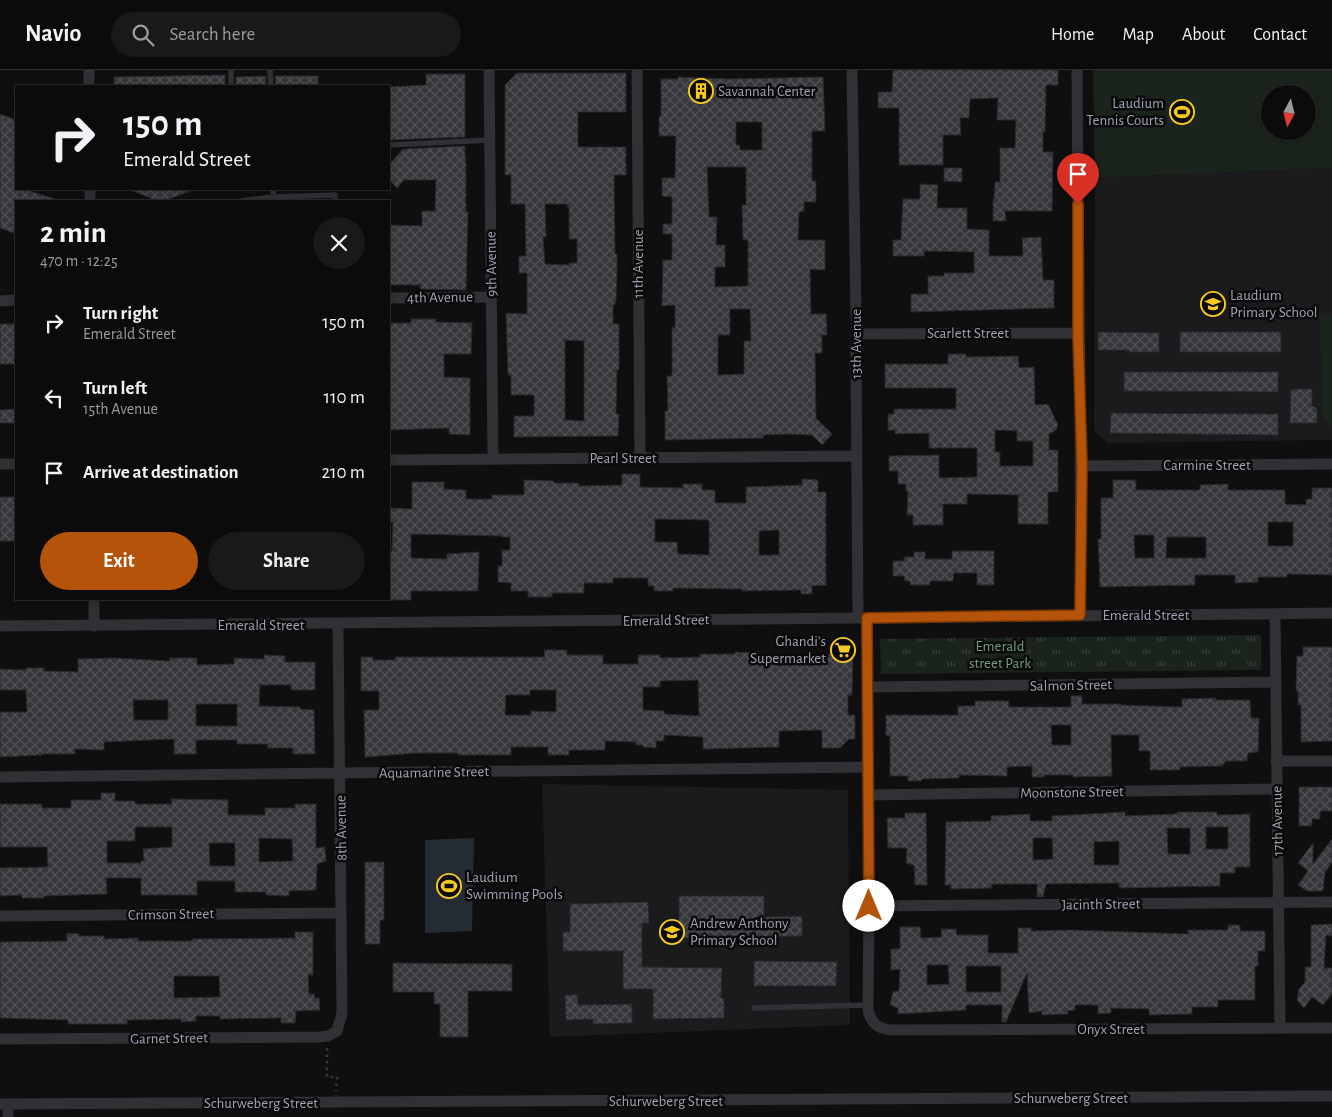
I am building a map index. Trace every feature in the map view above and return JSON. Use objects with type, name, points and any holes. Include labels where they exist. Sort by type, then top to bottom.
[{"type":"street","points":[[89,70],[89,85]]},
{"type":"street","name":"9th Avenue","points":[[488,70],[492,297],[492,459]]},
{"type":"street","name":"11th Avenue","points":[[636,70],[640,458]]},
{"type":"street","name":"13th Avenue","points":[[852,70],[856,316],[858,334],[856,355],[857,456],[862,618],[867,687],[868,1005],[870,1018],[876,1025],[890,1030]]},
{"type":"street","points":[[1077,70],[1078,333],[1082,466],[1080,615]]},
{"type":"street","name":"4th Avenue","points":[[390,298],[492,297]]},
{"type":"street","points":[[0,301],[15,300]]},
{"type":"street","name":"Scarlett Street","points":[[858,334],[1078,333]]},
{"type":"street","name":"Pearl Street","points":[[390,460],[857,456]]},
{"type":"street","points":[[0,464],[15,464]]},
{"type":"street","name":"Carmine Street","points":[[1082,466],[1332,464]]},
{"type":"street","points":[[94,600],[94,626]]},
{"type":"street","name":"Emerald Street","points":[[0,626],[338,625],[1332,613]]},
{"type":"street","name":"17th Avenue","points":[[1275,614],[1276,789],[1280,902],[1280,1028]]},
{"type":"street","name":"8th Avenue","points":[[337,1032],[342,1013],[338,625]]},
{"type":"street","name":"Salmon Street","points":[[867,687],[1275,682]]},
{"type":"street","points":[[1276,762],[1332,761]]},
{"type":"street","name":"Aquamarine Street","points":[[0,777],[868,767]]},
{"type":"street","name":"Moonstone Street","points":[[868,795],[1276,789]]},
{"type":"street","name":"Jacinth Street","points":[[869,906],[1332,902]]},
{"type":"street","name":"Crimson Street","points":[[0,916],[341,913]]},
{"type":"street","name":"Onyx Street","points":[[890,1030],[1332,1028]]},
{"type":"street","name":"Garnet Street","points":[[0,1040],[315,1037],[328,1036],[337,1032]]},
{"type":"street","name":"Schurweberg Street","points":[[4,1104],[1332,1096]]},
{"type":"street","points":[[4,1104],[8,1117]]},
{"type":"lane","points":[[230,85],[231,70]]},
{"type":"lane","points":[[270,70],[271,85]]},
{"type":"lane","points":[[390,144],[490,140]]},
{"type":"lane","points":[[273,190],[273,197]]},
{"type":"lane","points":[[249,200],[273,197],[335,195]]},
{"type":"lane","points":[[754,1008],[868,1005]]},
{"type":"path","points":[[327,1045],[327,1077],[336,1077]]},
{"type":"shaded area","name":"Laudium Primary School","points":[[1332,168],[1332,440],[1107,443],[1094,430],[1095,178]]},
{"type":"shaded area","points":[[542,784],[848,790],[850,1025],[550,1037]]},
{"type":"shaded area","name":"Laudium Swimming Pools","points":[[474,838],[472,931],[425,933],[425,840]]},
{"type":"green space","name":"Laudium Tennis Courts","points":[[1093,70],[1332,70],[1332,168],[1095,178]]},
{"type":"green space","points":[[1320,315],[1332,315],[1332,428],[1322,414]]},
{"type":"green space","name":"Emerald street Park","points":[[1261,635],[1261,670],[881,674],[880,639]]},
{"type":"building","points":[[893,70],[1058,70],[1058,85],[1046,85],[1045,132],[1043,132],[1043,152],[1053,152],[1052,211],[1005,211],[1006,221],[993,221],[995,182],[1000,182],[1000,148],[1015,148],[1016,120],[997,120],[998,98],[970,99],[969,118],[960,118],[961,135],[943,135],[943,165],[899,165],[899,108],[878,108],[878,92],[892,92]]},
{"type":"building","points":[[517,73],[626,73],[626,112],[578,112],[578,147],[626,147],[626,175],[614,175],[615,254],[617,254],[617,268],[613,324],[619,324],[619,370],[617,370],[616,414],[619,414],[618,436],[514,437],[514,416],[534,416],[534,395],[511,395],[511,375],[508,375],[506,313],[527,314],[527,273],[519,273],[519,256],[526,256],[525,204],[511,204],[511,175],[505,175],[505,85]],"holes":[[[545,204],[567,204],[567,207],[569,207],[569,239],[577,239],[577,263],[569,263],[569,265],[545,264],[543,237],[546,237]],[[565,340],[584,341],[584,421],[565,420]]]},
{"type":"building","points":[[426,74],[465,74],[465,137],[390,140],[390,87],[426,85]]},
{"type":"building","points":[[225,75],[225,85],[114,85],[114,77]]},
{"type":"building","points":[[266,76],[266,85],[236,85],[236,77]]},
{"type":"building","points":[[275,76],[318,76],[318,85],[276,85]]},
{"type":"building","points":[[678,77],[731,79],[823,77],[825,131],[812,131],[812,181],[816,181],[816,202],[804,202],[804,211],[799,212],[798,240],[825,240],[825,270],[810,269],[811,314],[826,314],[827,335],[822,335],[822,353],[815,353],[816,418],[832,434],[822,445],[812,435],[789,434],[764,435],[763,438],[665,440],[665,411],[668,411],[667,376],[672,376],[672,327],[675,328],[675,305],[662,306],[663,260],[672,260],[672,234],[663,234],[663,224],[672,224],[672,197],[662,196],[662,178],[675,178],[676,136],[659,136],[659,116],[661,116],[661,79],[678,79]],"holes":[[[736,122],[762,122],[762,150],[740,150],[740,145],[736,145]],[[707,167],[746,167],[746,205],[742,205],[743,240],[748,240],[748,286],[715,287],[715,267],[725,267],[725,245],[716,245],[717,217],[709,217]],[[730,309],[750,309],[751,341],[744,341],[744,374],[718,375],[718,335],[730,335]]]},
{"type":"building","points":[[0,114],[15,120],[15,190],[26,190],[55,200],[15,200],[15,234],[0,228]]},
{"type":"building","points":[[465,146],[466,212],[468,212],[466,290],[420,289],[420,285],[390,285],[390,225],[422,226],[422,211],[435,211],[436,180],[404,180],[397,188],[390,180],[390,164],[403,149]]},
{"type":"building","points":[[944,168],[962,168],[962,182],[944,181]]},
{"type":"building","points":[[920,184],[938,185],[937,208],[967,208],[967,229],[989,230],[989,256],[1023,256],[1022,238],[1041,237],[1043,280],[1054,280],[1054,308],[911,312],[911,294],[928,294],[928,276],[944,276],[944,273],[974,273],[974,252],[924,251],[924,256],[893,256],[893,240],[901,240],[903,199],[920,199]]},
{"type":"building","points":[[130,190],[193,190],[166,200],[156,200]]},
{"type":"building","points":[[411,319],[436,319],[436,322],[472,323],[471,354],[444,354],[444,377],[470,378],[470,435],[449,434],[449,428],[390,430],[390,323],[411,323]]},
{"type":"building","points":[[0,324],[15,324],[15,364],[0,364]]},
{"type":"building","points":[[1098,332],[1159,333],[1159,352],[1098,350]]},
{"type":"building","points":[[1180,332],[1281,332],[1281,352],[1180,352]]},
{"type":"building","points":[[948,354],[966,354],[966,357],[1018,356],[1019,368],[1034,367],[1035,405],[1048,404],[1058,425],[1056,430],[1049,434],[1049,450],[1058,450],[1058,492],[1048,492],[1048,524],[1018,524],[1018,495],[967,494],[967,504],[943,504],[943,525],[913,525],[913,515],[907,515],[908,491],[906,491],[906,484],[898,484],[898,471],[889,471],[889,456],[939,455],[939,478],[977,477],[977,448],[929,448],[929,433],[895,434],[895,430],[888,430],[888,414],[894,414],[894,409],[956,409],[956,388],[885,388],[885,364],[948,364]],"holes":[[[995,430],[1017,431],[1017,441],[1033,441],[1033,466],[1000,466],[1000,452],[995,452]]]},
{"type":"building","points":[[1124,372],[1278,372],[1278,392],[1124,391]]},
{"type":"building","points":[[1291,389],[1312,389],[1312,406],[1317,408],[1317,423],[1290,423]]},
{"type":"building","points":[[15,409],[15,423],[0,423],[0,410]]},
{"type":"building","points":[[1111,413],[1278,414],[1278,435],[1110,433]]},
{"type":"building","points":[[622,474],[640,474],[640,487],[683,488],[683,484],[702,484],[702,490],[715,490],[715,503],[746,503],[746,487],[802,485],[802,479],[818,480],[818,492],[826,492],[826,585],[812,586],[812,594],[801,594],[801,590],[742,591],[742,589],[673,588],[673,591],[654,591],[654,586],[648,586],[648,578],[613,578],[613,583],[584,583],[584,593],[552,593],[552,597],[528,597],[528,591],[511,591],[511,583],[498,582],[498,566],[502,566],[502,550],[510,550],[510,537],[411,534],[411,558],[447,559],[447,554],[479,552],[478,591],[411,591],[411,600],[390,600],[390,552],[392,551],[393,522],[390,522],[390,508],[412,509],[412,482],[444,482],[444,489],[466,490],[466,499],[492,499],[492,495],[524,495],[524,480],[579,483],[579,486],[622,485]],"holes":[[[655,519],[709,520],[709,555],[678,554],[677,542],[655,542]],[[779,530],[779,555],[759,555],[759,531]]]},
{"type":"building","points":[[1113,480],[1136,480],[1136,490],[1200,490],[1200,485],[1228,484],[1228,490],[1285,490],[1285,504],[1306,505],[1306,499],[1312,499],[1312,488],[1332,488],[1332,575],[1287,574],[1287,577],[1258,577],[1258,582],[1235,583],[1235,575],[1195,575],[1195,585],[1100,587],[1098,539],[1101,539],[1101,498],[1113,498]],"holes":[[[1268,522],[1293,522],[1293,546],[1268,546]],[[1134,535],[1154,535],[1154,558],[1135,558]],[[1167,537],[1206,537],[1206,558],[1166,558]]]},
{"type":"building","points":[[0,497],[15,497],[15,541],[0,541]]},
{"type":"building","points":[[952,551],[994,551],[994,585],[977,585],[977,573],[954,573],[953,581],[930,581],[930,585],[910,585],[910,581],[905,581],[904,576],[893,576],[893,561],[904,561],[904,557],[914,557],[914,552],[925,552],[925,559],[952,559]]},
{"type":"building","points":[[1303,647],[1332,647],[1332,741],[1301,742],[1301,705],[1298,705],[1298,691],[1296,691],[1297,656],[1303,656]]},
{"type":"building","points":[[544,650],[567,650],[567,655],[603,655],[603,664],[638,664],[638,655],[660,655],[660,658],[700,657],[700,654],[735,654],[735,652],[757,653],[757,655],[783,655],[783,660],[822,660],[822,654],[853,655],[852,695],[848,695],[848,715],[855,715],[855,739],[849,739],[840,748],[822,748],[822,730],[779,731],[779,747],[703,749],[703,737],[664,735],[664,741],[656,741],[656,748],[636,745],[636,742],[605,741],[605,750],[569,750],[569,755],[548,755],[548,747],[511,747],[511,755],[417,753],[365,757],[364,710],[379,710],[379,691],[361,691],[361,657],[373,657],[373,660],[395,660],[395,657],[545,657]],"holes":[[[698,680],[699,716],[664,714],[664,711],[643,710],[643,687],[660,687],[660,681]],[[530,690],[556,690],[556,712],[531,711],[531,715],[505,715],[506,695],[530,695]]]},
{"type":"building","points":[[264,655],[285,656],[285,662],[315,662],[315,690],[291,690],[291,685],[260,685],[259,706],[300,707],[300,709],[314,710],[315,754],[293,754],[293,748],[267,748],[268,744],[237,744],[237,740],[196,740],[196,754],[174,754],[174,739],[104,742],[104,750],[75,749],[75,754],[0,757],[0,712],[27,712],[26,690],[0,690],[0,669],[26,670],[26,668],[44,668],[44,671],[78,672],[78,659],[115,658],[170,661],[170,658],[197,658],[197,665],[234,664],[234,658],[264,659]],"holes":[[[133,700],[168,700],[168,720],[134,720]],[[196,704],[237,704],[237,726],[196,726]]]},
{"type":"building","points":[[1071,696],[1082,696],[1082,704],[1182,707],[1182,699],[1250,700],[1251,718],[1259,718],[1258,752],[1248,753],[1247,761],[1226,761],[1222,766],[1180,767],[1180,770],[1150,770],[1150,751],[1139,751],[1139,735],[1111,735],[1112,776],[1073,777],[1073,775],[1044,775],[1044,777],[1032,777],[1032,766],[1007,767],[1007,776],[959,775],[959,778],[908,781],[908,776],[890,776],[890,736],[886,736],[886,715],[958,715],[958,706],[975,706],[975,701],[1009,701],[1009,707],[1071,707]],"holes":[[[1051,725],[1071,725],[1071,745],[1052,745]]]},
{"type":"building","points":[[1299,787],[1332,787],[1332,811],[1320,811],[1320,819],[1312,819],[1312,826],[1299,826]]},
{"type":"building","points":[[101,793],[115,793],[115,801],[135,801],[135,804],[172,804],[171,799],[228,800],[228,815],[265,815],[265,808],[295,808],[295,804],[316,804],[316,848],[325,847],[326,861],[317,864],[316,890],[289,891],[289,896],[266,895],[266,892],[235,892],[235,881],[197,881],[197,895],[141,895],[141,878],[106,878],[107,894],[44,896],[44,898],[22,898],[22,895],[0,896],[0,868],[48,867],[47,847],[0,847],[0,804],[42,804],[42,808],[71,808],[71,800],[101,800]],"holes":[[[135,827],[172,827],[172,847],[143,849],[144,861],[141,861],[141,863],[107,863],[107,841],[135,841]],[[259,838],[292,839],[293,861],[259,862]],[[209,843],[235,843],[235,866],[210,866]]]},
{"type":"building","points":[[1125,812],[1125,816],[1177,814],[1177,812],[1217,812],[1217,815],[1250,814],[1250,867],[1235,867],[1235,873],[1220,873],[1220,886],[1119,888],[1119,883],[1046,884],[1043,897],[1037,897],[1037,884],[992,884],[992,888],[951,889],[951,885],[945,885],[946,822],[991,821],[991,816],[1030,814],[1030,821],[1052,821],[1052,816]],"holes":[[[1206,827],[1228,827],[1228,849],[1206,849]],[[1167,828],[1190,828],[1190,854],[1168,854]],[[1033,838],[1052,838],[1053,859],[1033,860]],[[1119,841],[1119,865],[1094,865],[1094,842]]]},
{"type":"building","points":[[905,813],[926,813],[927,885],[915,885],[914,865],[906,863],[907,848],[888,848],[887,818],[905,818]]},
{"type":"building","points":[[1332,839],[1332,862],[1325,873],[1323,891],[1307,891],[1298,885],[1308,871],[1298,863],[1313,843],[1313,864]]},
{"type":"building","points":[[365,862],[384,862],[384,920],[380,920],[380,944],[365,944]]},
{"type":"building","points":[[679,896],[764,896],[764,917],[802,916],[802,936],[679,938]]},
{"type":"building","points":[[648,902],[649,923],[642,923],[642,967],[722,968],[721,998],[724,998],[724,1018],[653,1019],[653,989],[623,989],[623,951],[563,951],[563,932],[570,932],[570,904]]},
{"type":"building","points":[[1332,924],[1332,936],[1326,935],[1324,968],[1332,968],[1332,994],[1323,1005],[1312,997],[1304,1008],[1297,1000],[1299,989],[1305,982],[1305,967],[1311,967],[1311,925]]},
{"type":"building","points":[[1228,925],[1240,925],[1240,931],[1265,931],[1265,951],[1258,951],[1258,966],[1255,966],[1255,1000],[1218,1000],[1218,1007],[1192,1007],[1192,1014],[1149,1015],[1149,1009],[1111,1008],[1111,1013],[1098,1014],[1098,1005],[1075,1005],[1075,1010],[1067,1011],[1068,1014],[1042,1015],[1042,1011],[1029,1013],[1027,973],[1006,1022],[1002,1022],[1002,1005],[966,1005],[966,1010],[898,1014],[898,1008],[890,1005],[893,992],[899,991],[900,969],[891,970],[891,949],[900,949],[900,927],[920,927],[921,938],[942,937],[941,929],[956,929],[957,935],[988,935],[988,953],[1018,953],[1018,928],[1031,928],[1031,931],[1071,930],[1188,934],[1188,930],[1228,930]],"holes":[[[927,965],[948,965],[949,984],[927,985]],[[966,966],[1001,966],[1001,992],[966,992]]]},
{"type":"building","points":[[295,932],[313,932],[313,975],[308,975],[309,994],[315,994],[314,998],[319,998],[320,1010],[296,1011],[295,1023],[281,1023],[281,1018],[220,1019],[220,1016],[196,1016],[196,1021],[181,1022],[181,1019],[127,1020],[127,1024],[68,1024],[68,1020],[0,1018],[0,942],[67,941],[67,933],[79,934],[79,936],[104,936],[104,939],[138,938],[138,941],[295,938]],"holes":[[[174,976],[219,976],[220,997],[174,998]]]},
{"type":"building","points":[[754,961],[837,962],[836,986],[754,986]]},
{"type":"building","points":[[393,963],[512,964],[512,991],[468,991],[468,1037],[440,1037],[440,1004],[434,1004],[434,992],[393,992]]},
{"type":"building","points":[[565,995],[577,995],[578,1005],[632,1004],[632,1023],[593,1024],[593,1019],[566,1020]]},
{"type":"place","name":"Savannah Center","points":[[701,91]]},
{"type":"place","name":"Laudium Tennis Courts","points":[[1182,112]]},
{"type":"place","name":"Laudium Primary School","points":[[1213,304]]},
{"type":"place","name":"Ghandi's Supermarket","points":[[843,650]]},
{"type":"place","name":"Laudium Swimming Pools","points":[[449,886]]},
{"type":"place","name":"Andrew Anthony Primary School","points":[[672,932]]},
{"type":"route","points":[[869,906],[867,618],[1080,615],[1082,466],[1078,333],[1078,204]]}]
